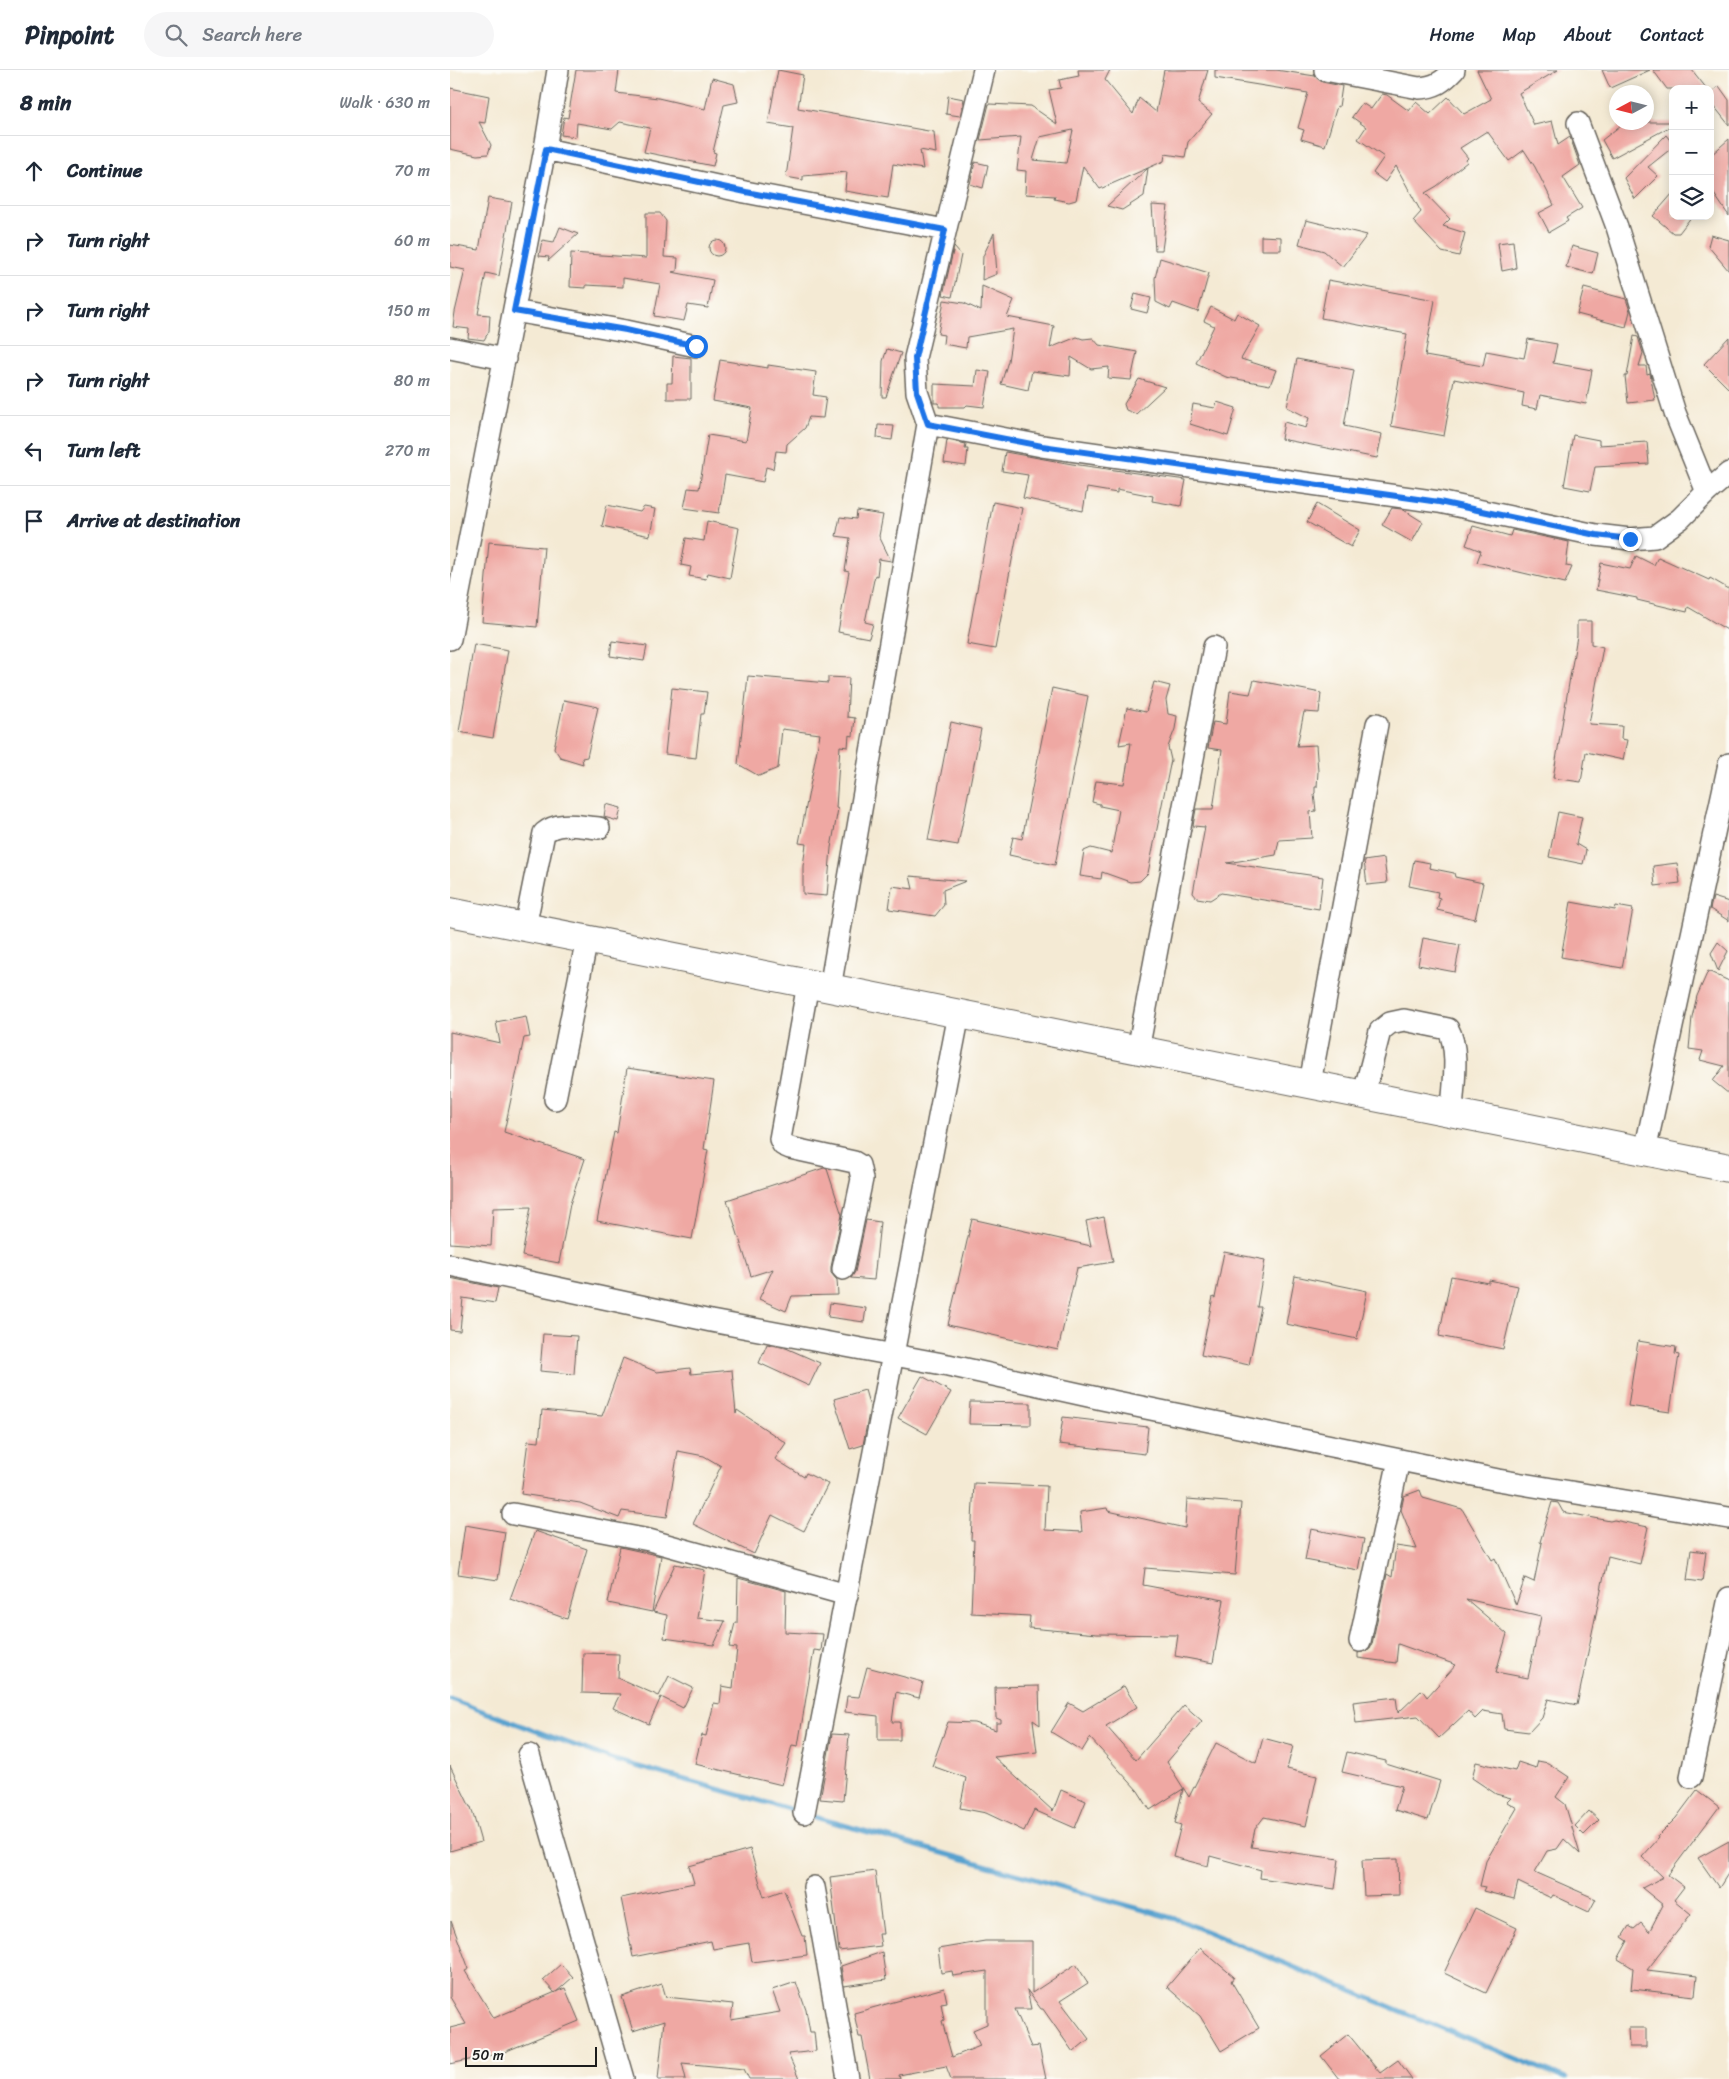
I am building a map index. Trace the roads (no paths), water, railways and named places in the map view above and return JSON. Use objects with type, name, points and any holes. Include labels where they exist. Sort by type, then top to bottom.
[{"type":"highway","points":[[450,912],[1138,1050],[1310,1082],[1729,1168]]},
{"type":"street","points":[[450,639],[546,149],[558,70]]},
{"type":"street","points":[[843,1269],[862,1179],[859,1165],[854,1162],[790,1148],[783,1145],[780,1139],[819,986],[928,424],[917,392],[915,358],[984,70]]},
{"type":"street","points":[[1325,70],[1419,88],[1441,84],[1454,70]]},
{"type":"street","points":[[1578,123],[1617,227],[1675,413],[1707,492]]},
{"type":"street","points":[[546,149],[746,192],[945,230]]},
{"type":"street","points":[[514,311],[626,330],[696,346]]},
{"type":"street","points":[[450,348],[505,359]]},
{"type":"street","points":[[928,424],[1042,446],[1439,502],[1596,535],[1630,539],[1655,537],[1680,520],[1707,492],[1729,473]]},
{"type":"street","points":[[1138,1050],[1214,647]]},
{"type":"street","points":[[1310,1082],[1377,724]]},
{"type":"street","points":[[1645,1150],[1729,764]]},
{"type":"street","points":[[525,927],[544,833],[551,827],[558,825],[598,828]]},
{"type":"street","points":[[555,1100],[587,939]]},
{"type":"street","points":[[804,1813],[959,1014]]},
{"type":"street","points":[[1364,1094],[1380,1031],[1390,1023],[1404,1020],[1448,1030],[1453,1038],[1452,1111]]},
{"type":"street","points":[[450,1265],[711,1321],[894,1355],[1498,1480],[1729,1518]]},
{"type":"street","points":[[1360,1641],[1399,1460]]},
{"type":"street","points":[[513,1514],[649,1540],[847,1595]]},
{"type":"street","points":[[1691,1777],[1729,1598]]},
{"type":"street","points":[[529,1755],[623,2079]]},
{"type":"street","points":[[814,1887],[848,2079]]},
{"type":"waterway","points":[[450,1699],[614,1760],[800,1812]]},
{"type":"waterway","points":[[808,1815],[1179,1920],[1566,2079]]}]
